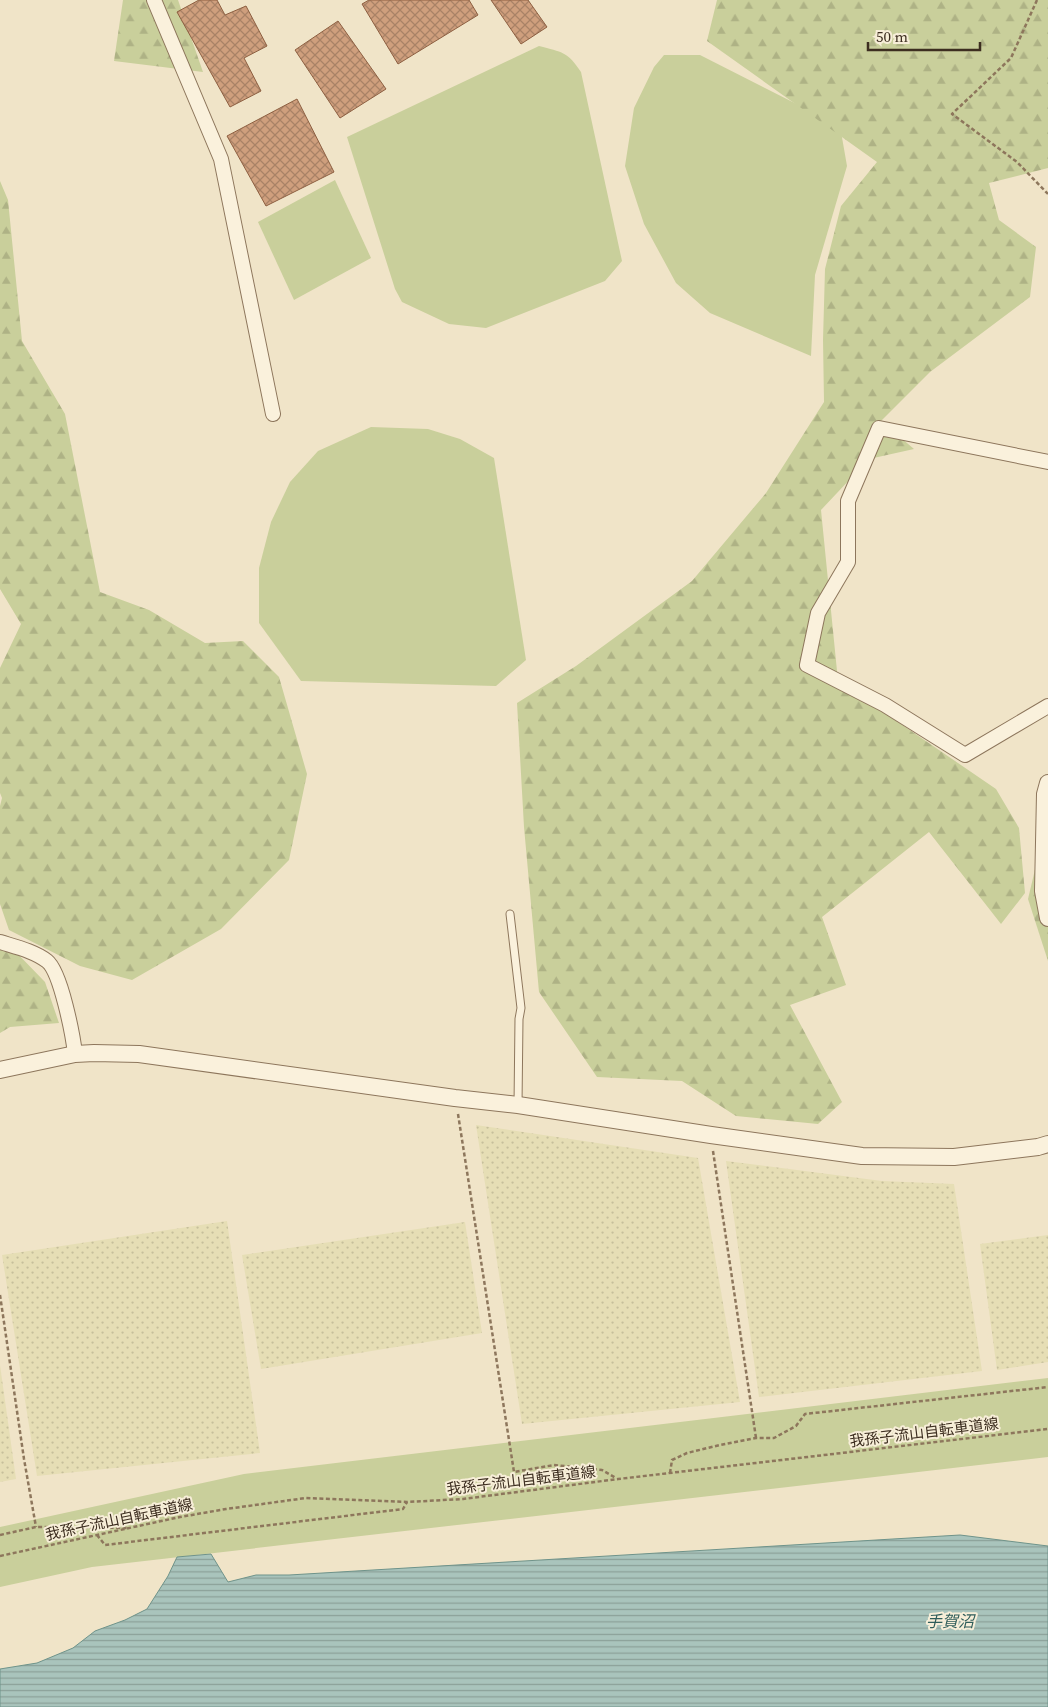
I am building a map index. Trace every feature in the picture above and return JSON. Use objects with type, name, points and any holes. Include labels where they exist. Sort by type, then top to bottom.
[{"type":"street","points":[[154,0],[221,159],[273,414]]},
{"type":"street","points":[[1048,462],[879,428],[848,501],[848,562],[818,613],[807,665],[885,705],[965,755],[1048,706]]},
{"type":"street","points":[[1048,783],[1045,794],[1043,891],[1048,918]]},
{"type":"street","points":[[0,942],[29,951],[49,962],[60,985],[71,1024],[76,1054]]},
{"type":"street","points":[[0,1070],[76,1054],[139,1054],[518,1105],[862,1156],[954,1157],[1038,1147],[1048,1144]]},
{"type":"lane","points":[[510,914],[521,1008],[519,1019],[518,1105]]},
{"type":"path","points":[[1038,0],[1011,58],[952,114],[1017,162],[1048,194]]},
{"type":"path","points":[[455,1098],[514,1472],[554,1465],[602,1470],[618,1479]]},
{"type":"path","points":[[711,1135],[756,1438]]},
{"type":"path","points":[[0,1295],[36,1528]]},
{"type":"path","points":[[670,1473],[672,1460],[687,1453],[756,1438],[774,1438],[796,1426],[805,1414],[1048,1387]]},
{"type":"path","name":"我孫子流山自転車道線","points":[[0,1556],[226,1508],[306,1498],[407,1502],[463,1499],[1048,1429]]},
{"type":"path","points":[[97,1535],[105,1545],[403,1509],[407,1502]]},
{"type":"path","points":[[0,1535],[36,1528],[133,1528]]},
{"type":"shaded area","points":[[476,1125],[698,1158],[740,1402],[522,1424]]},
{"type":"shaded area","points":[[726,1161],[882,1181],[954,1184],[982,1371],[759,1397]]},
{"type":"shaded area","points":[[227,1221],[260,1453],[37,1476],[2,1255]]},
{"type":"shaded area","points":[[465,1222],[482,1333],[261,1369],[242,1255]]},
{"type":"shaded area","points":[[1048,1235],[1048,1362],[997,1370],[980,1244]]},
{"type":"shaded area","points":[[0,1365],[16,1479],[0,1482]]},
{"type":"green space","points":[[123,0],[178,0],[203,72],[114,61]]},
{"type":"green space","points":[[717,0],[1048,0],[1048,168],[989,183],[999,220],[1036,247],[1030,297],[930,372],[881,421],[914,449],[869,459],[821,510],[838,681],[996,789],[1019,828],[1025,893],[1001,924],[929,832],[822,917],[846,985],[790,1005],[842,1102],[818,1124],[736,1116],[682,1081],[597,1077],[539,992],[524,827],[517,703],[576,666],[692,581],[766,493],[824,402],[825,269],[841,206],[877,162],[707,41]]},
{"type":"green space","points":[[539,46],[564,54],[572,60],[581,72],[622,261],[605,281],[486,328],[449,324],[402,302],[395,289],[347,137]]},
{"type":"green space","points":[[664,55],[700,55],[840,126],[847,166],[815,275],[811,356],[710,313],[676,283],[644,224],[625,166],[634,108],[654,67]]},
{"type":"green space","points":[[335,180],[371,258],[294,300],[258,222]]},
{"type":"green space","points":[[0,181],[8,200],[22,341],[65,414],[100,592],[149,610],[205,643],[243,641],[279,677],[307,774],[289,860],[221,929],[132,980],[80,966],[9,930],[0,904],[0,806],[2,798],[0,793],[0,668],[21,624],[0,589]]},
{"type":"green space","points":[[371,427],[428,429],[460,439],[494,458],[526,660],[496,686],[301,681],[259,623],[259,568],[271,522],[290,482],[318,451]]},
{"type":"green space","points":[[1048,815],[1048,961],[1028,899]]},
{"type":"green space","points":[[0,948],[13,949],[45,982],[59,1023],[10,1027],[0,1033]]},
{"type":"green space","points":[[1048,1378],[1048,1457],[92,1567],[0,1587],[0,1527],[244,1474]]},
{"type":"water","name":"手賀沼","points":[[960,1535],[1048,1546],[1048,1707],[0,1707],[0,1669],[37,1663],[73,1648],[95,1631],[125,1620],[147,1609],[168,1576],[177,1557],[211,1554],[228,1582],[256,1575],[289,1575]]},
{"type":"building","points":[[199,0],[217,0],[225,15],[246,6],[267,46],[244,58],[261,91],[230,107],[177,12]]},
{"type":"building","points":[[369,0],[469,0],[478,15],[398,64],[362,4]]},
{"type":"building","points":[[491,0],[528,0],[547,27],[521,44]]},
{"type":"building","points":[[338,21],[386,89],[340,118],[295,50]]},
{"type":"building","points":[[297,99],[334,172],[266,206],[227,136]]}]
